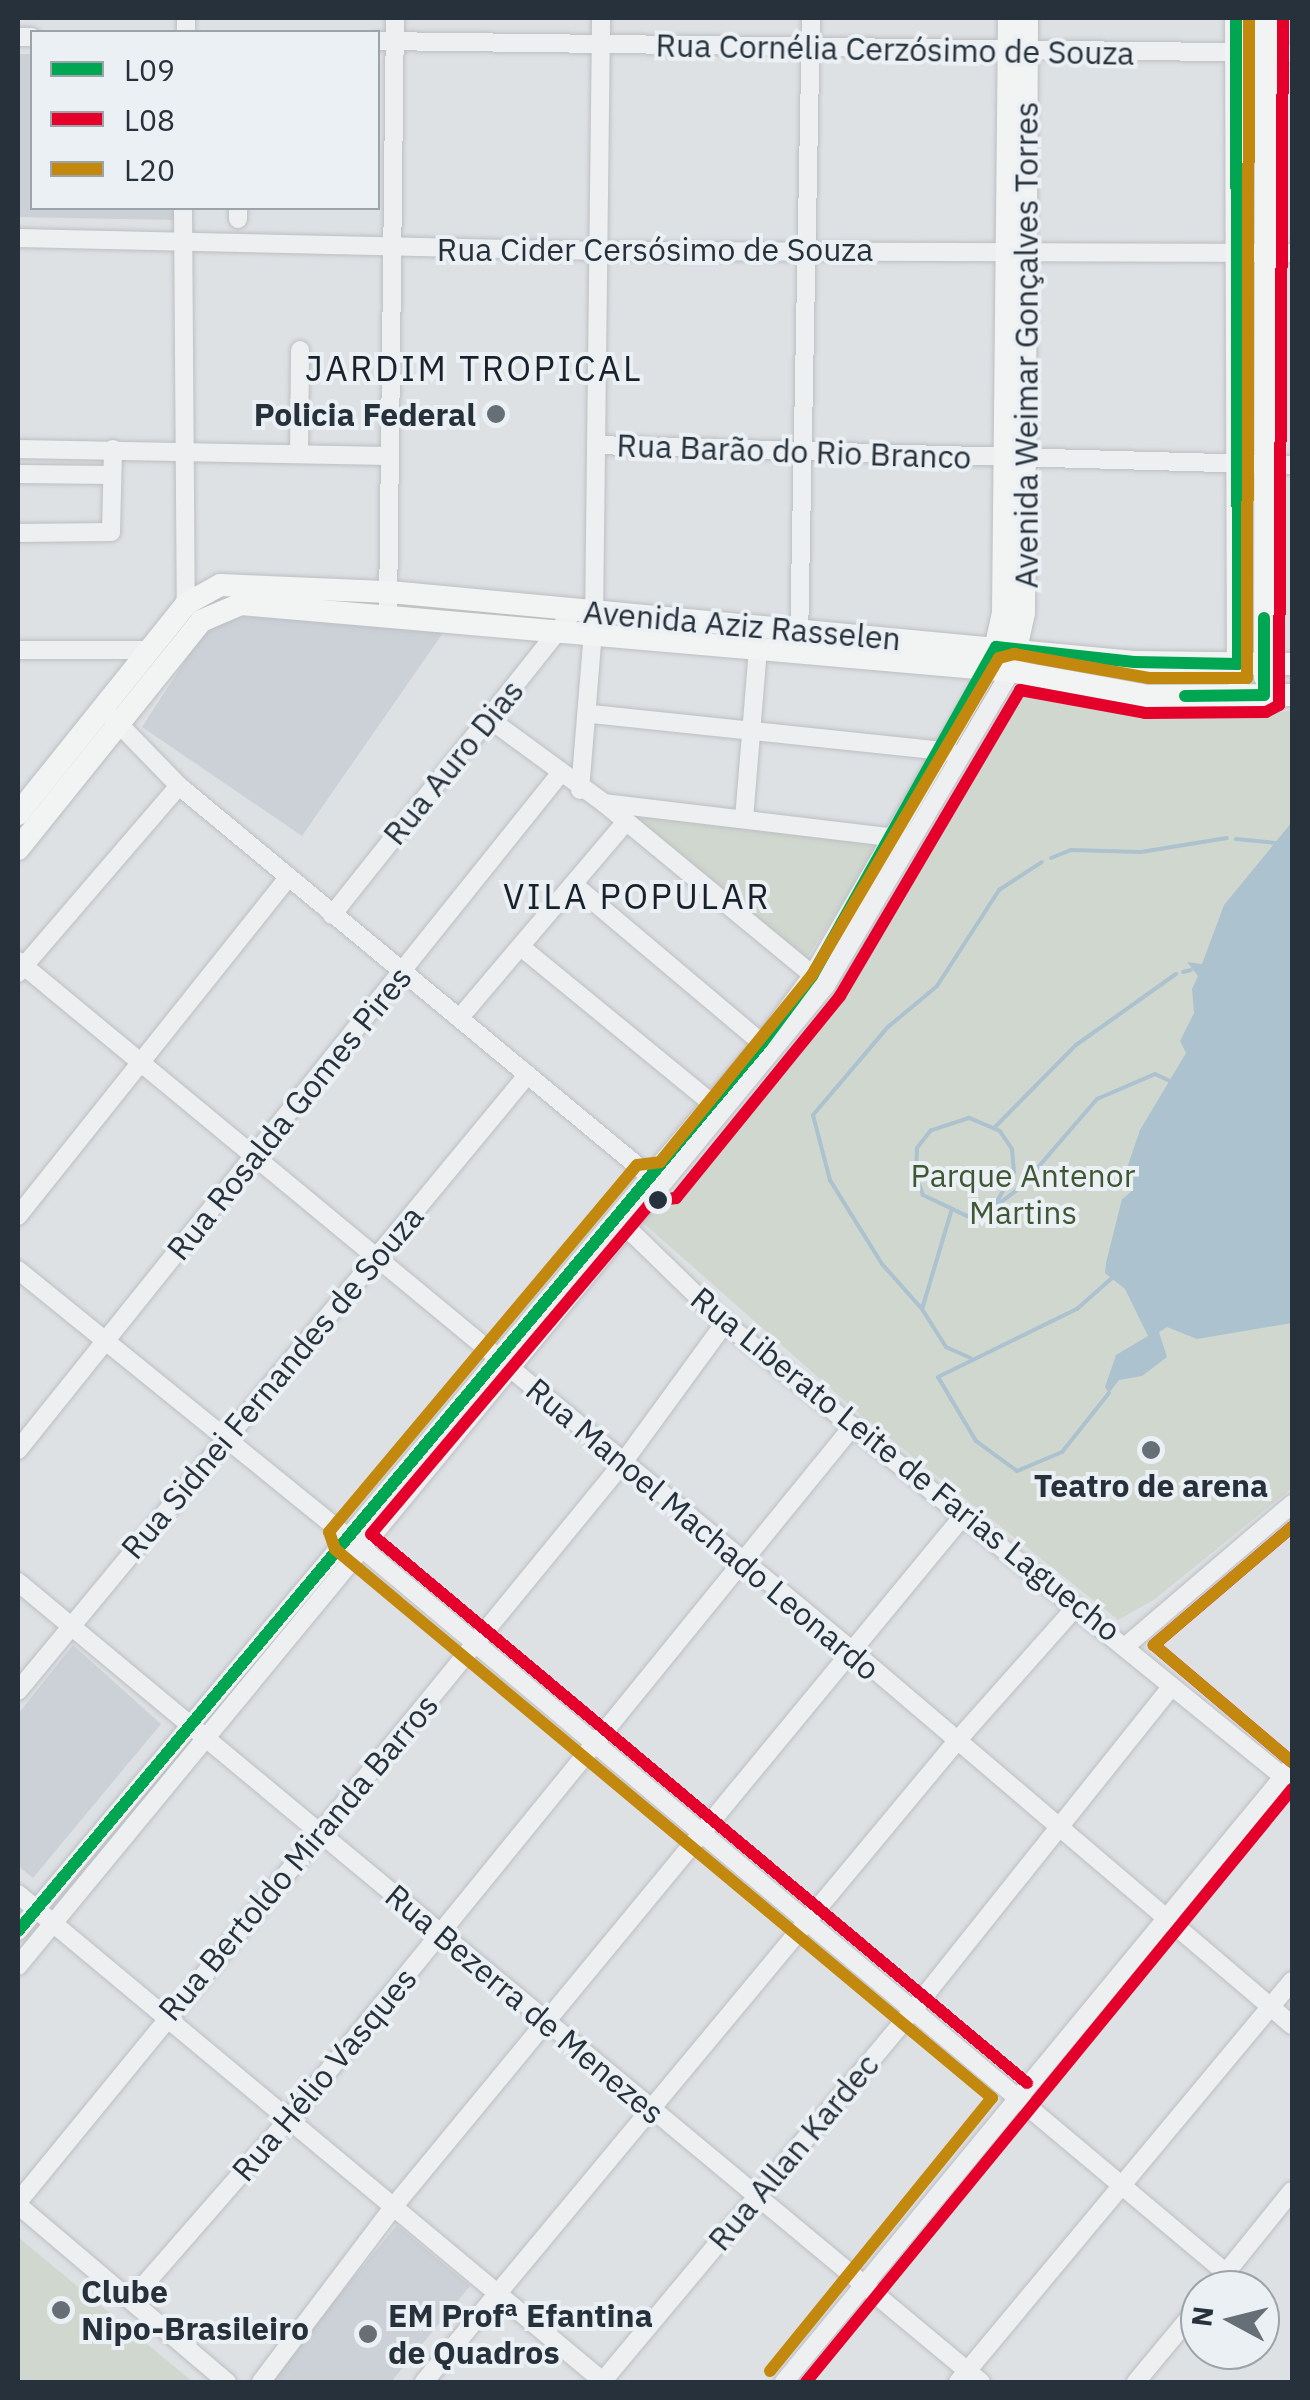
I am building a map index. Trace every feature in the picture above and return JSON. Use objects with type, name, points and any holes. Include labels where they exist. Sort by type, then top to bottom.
[{"type":"main road","name":"Avenida Weimar Gonçalves Torres","points":[[1009,18],[1018,52]]},
{"type":"main road","name":"Avenida Weimar Gonçalves Torres","points":[[1004,659],[1017,458],[1018,52],[1027,18]]},
{"type":"main road","points":[[1236,18],[1238,696]]},
{"type":"main road","points":[[1264,695],[1266,18]]},
{"type":"main road","name":"Avenida Aziz Rasselen","points":[[190,600],[220,585],[1004,659],[1292,664]]},
{"type":"main road","points":[[18,849],[23,819],[110,716],[122,682],[190,600]]},
{"type":"main road","name":"Avenida Aziz Rasselen","points":[[110,716],[201,621],[218,609],[242,604],[389,603],[560,629],[589,619],[758,649],[798,642]]},
{"type":"main road","name":"Avenida Aziz Rasselen","points":[[1004,659],[1148,696],[1292,695]]},
{"type":"street","points":[[389,603],[386,41],[396,18]]},
{"type":"street","points":[[580,790],[591,714],[589,619],[596,444],[601,18]]},
{"type":"street","points":[[798,642],[811,18]]},
{"type":"street","name":"Rua Cornélia Cerzósimo de Souza","points":[[386,41],[810,51],[1292,53]]},
{"type":"street","points":[[183,210],[182,449],[190,600]]},
{"type":"street","name":"Rua Cider Cersósimo de Souza","points":[[18,238],[598,252],[804,249],[1292,253]]},
{"type":"street","points":[[299,453],[300,350]]},
{"type":"street","name":"Rua Barão do Rio Branco","points":[[596,444],[1292,466]]},
{"type":"street","points":[[18,449],[182,449],[389,456]]},
{"type":"street","points":[[18,534],[111,532],[113,449]]},
{"type":"street","points":[[18,474],[112,475]]},
{"type":"street","name":"Rua Auro Dias","points":[[332,915],[560,629]]},
{"type":"street","points":[[744,819],[758,649]]},
{"type":"street","points":[[18,650],[148,650]]},
{"type":"street","points":[[95,650],[111,657],[122,682]]},
{"type":"street","points":[[902,838],[943,749],[1004,659]]},
{"type":"street","points":[[18,1966],[363,1549],[504,1364],[819,980],[902,838],[961,755],[1004,659]]},
{"type":"street","points":[[591,714],[943,749],[961,755]]},
{"type":"street","points":[[110,716],[179,786],[402,973],[462,1016],[656,1181]]},
{"type":"street","points":[[488,718],[558,775],[604,803],[902,838]]},
{"type":"street","name":"Rua Rosalda Gomes Pires","points":[[18,1450],[558,775]]},
{"type":"street","points":[[20,967],[179,786]]},
{"type":"street","points":[[604,803],[622,825],[819,980]]},
{"type":"street","points":[[462,1016],[622,825]]},
{"type":"street","points":[[18,1216],[289,877]]},
{"type":"street","points":[[573,884],[762,1043]]},
{"type":"street","points":[[521,946],[709,1101]]},
{"type":"street","name":"Rua Manoel Machado Leonardo","points":[[20,967],[855,1652],[1292,2025]]},
{"type":"street","points":[[656,1181],[709,1101],[819,980]]},
{"type":"street","name":"Rua Sidnei Fernandes de Souza","points":[[18,1691],[528,1074]]},
{"type":"street","name":"Rua Liberato Leite de Farias Laguecho","points":[[622,1223],[725,1323],[1127,1645],[1171,1687],[1289,1775]]},
{"type":"street","points":[[18,1270],[103,1344],[363,1549],[473,1647],[914,2009],[1222,2270]]},
{"type":"street","name":"Rua Bertoldo Miranda Barros","points":[[18,2203],[166,2014],[321,1832],[622,1464],[725,1323]]},
{"type":"street","points":[[18,1931],[346,1536],[504,1364]]},
{"type":"street","name":"Rua Hélio Vasques","points":[[131,2300],[290,2118],[590,1745],[854,1426]]},
{"type":"street","points":[[1127,1645],[1292,1504]]},
{"type":"street","points":[[261,2382],[394,2206],[698,1834],[855,1652],[964,1514]]},
{"type":"street","name":"Rua Bezerra de Menezes","points":[[18,1582],[864,2284],[969,2379]]},
{"type":"street","points":[[424,2382],[956,1742],[1076,1607]]},
{"type":"street","name":"Rua Allan Kardec","points":[[603,2382],[914,2009],[1171,1687]]},
{"type":"street","points":[[784,2382],[1016,2096],[1289,1775]]},
{"type":"street","points":[[18,1894],[603,2382]]},
{"type":"street","points":[[969,2379],[1292,1982]]},
{"type":"street","points":[[1228,2270],[1292,2192]]},
{"type":"street","points":[[18,2203],[227,2382]]},
{"type":"street","points":[[1136,2382],[1180,2329]]},
{"type":"shaded area","points":[[18,54],[30,54],[30,210],[175,210],[175,220],[18,217]]},
{"type":"shaded area","points":[[242,616],[445,630],[302,836],[142,727],[205,630]]},
{"type":"shaded area","points":[[73,1645],[161,1724],[33,1878],[18,1866],[18,1714]]},
{"type":"shaded area","name":"EM Profª Efantina de Quadros","points":[[397,2225],[470,2286],[391,2382],[267,2382]]},
{"type":"green space","name":"Parque Antenor Martins","points":[[1019,683],[1144,708],[1218,714],[1292,711],[1292,1488],[1155,1599],[1118,1620],[863,1417],[641,1221],[695,1173],[822,1012]]},
{"type":"green space","points":[[652,816],[884,839],[807,958],[637,830],[634,820]]},
{"type":"green space","name":"Clube Nipo-Brasileiro","points":[[18,2237],[193,2382],[18,2382]]},
{"type":"water","points":[[1292,822],[1292,1323],[1197,1339],[1167,1327],[1159,1332],[1167,1357],[1142,1376],[1119,1380],[1109,1393],[1105,1387],[1116,1355],[1148,1336],[1125,1289],[1105,1273],[1106,1263],[1122,1199],[1131,1192],[1124,1177],[1140,1130],[1186,1053],[1180,1041],[1194,1013],[1192,989],[1198,976],[1187,962],[1202,964],[1224,905]]},
{"type":"waterway","points":[[1051,858],[1071,850],[1141,852],[1227,838]]},
{"type":"waterway","points":[[1236,839],[1276,843]]},
{"type":"waterway","points":[[922,1309],[882,1264],[830,1180],[813,1115],[888,1027],[937,986],[999,890],[1042,862]]},
{"type":"waterway","points":[[1183,972],[1191,970]]},
{"type":"waterway","points":[[995,1127],[1076,1045],[1176,974]]},
{"type":"waterway","points":[[993,1208],[1014,1172],[1012,1149],[1000,1131],[969,1118],[931,1130],[917,1148],[916,1175],[923,1195],[967,1216],[993,1208],[1020,1188],[1097,1099],[1155,1074],[1172,1082]]},
{"type":"waterway","points":[[951,1212],[922,1309],[946,1347],[971,1358]]},
{"type":"waterway","points":[[1109,1393],[1062,1452],[1017,1471],[976,1441],[938,1377],[1077,1309],[1112,1278]]},
{"type":"transit line","name":"L09","points":[[18,1931],[762,1043],[812,976],[996,647],[1134,662],[1238,664],[1236,18]]},
{"type":"transit line","name":"L20","points":[[770,2371],[992,2098],[335,1549],[329,1532],[637,1165],[660,1162],[812,975],[999,658],[1014,654],[1149,678],[1247,678],[1249,18]]},
{"type":"transit line","name":"L08","points":[[1027,2083],[371,1534],[652,1201],[676,1198],[840,996],[1020,690],[1145,713],[1266,712],[1279,705],[1283,18]]},
{"type":"transit line","name":"L09","points":[[1185,696],[1264,695],[1264,618]]},
{"type":"transit line","name":"L08","points":[[1292,1527],[1154,1645],[1292,1762]]},
{"type":"transit line","name":"L20","points":[[1292,1527],[1154,1645],[1292,1762]]},
{"type":"transit line","name":"L08","points":[[806,2382],[1292,1789]]},
{"type":"place","name":"Policia Federal","points":[[496,414]]},
{"type":"place","name":"Teatro de arena","points":[[1151,1450]]},
{"type":"place","name":"Clube Nipo-Brasileiro","points":[[61,2310]]},
{"type":"place","name":"EM Profª Efantina de Quadros","points":[[368,2334]]},
{"type":"district","name":"JARDIM TROPICAL","points":[[474,368]]},
{"type":"district","name":"VILA POPULAR","points":[[637,896]]}]
